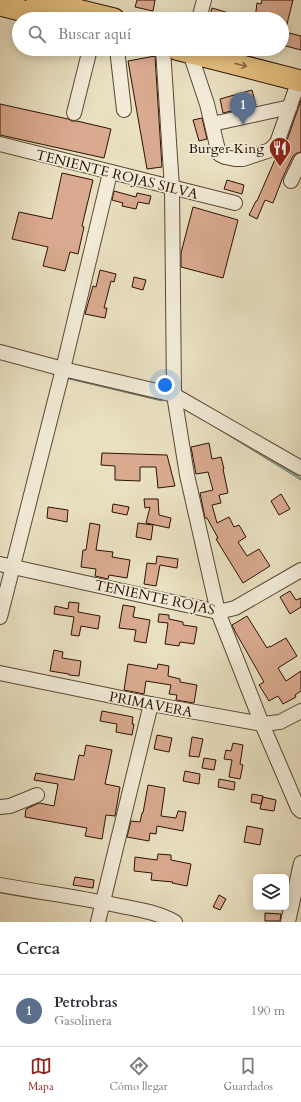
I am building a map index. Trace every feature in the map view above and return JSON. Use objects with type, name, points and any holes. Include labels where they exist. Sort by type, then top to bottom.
[{"type":"highway","points":[[37,0],[86,12]]},
{"type":"highway","points":[[0,5],[28,12]]},
{"type":"highway","points":[[206,56],[300,76]]},
{"type":"highway","points":[[251,56],[300,76]]},
{"type":"street","points":[[201,12],[204,0]]},
{"type":"street","points":[[74,113],[88,56]]},
{"type":"street","points":[[118,56],[124,110]]},
{"type":"street","points":[[163,56],[172,188],[174,395],[187,475],[218,612],[262,724],[298,808],[301,811]]},
{"type":"street","points":[[185,56],[207,104],[219,154],[234,159],[244,158],[270,150],[277,143],[300,76]]},
{"type":"street","points":[[212,124],[290,107]]},
{"type":"street","name":"TENIENTE ROJAS SILVA","points":[[0,144],[235,204]]},
{"type":"street","points":[[291,181],[301,160]]},
{"type":"street","points":[[0,617],[6,565],[63,369],[110,172]]},
{"type":"street","points":[[0,352],[63,369],[174,395],[301,468]]},
{"type":"street","name":"TENIENTE ROJAS","points":[[6,565],[218,612],[235,608],[301,570]]},
{"type":"street","name":"PRIMAVERA","points":[[0,673],[151,704],[262,724],[280,722],[301,711]]},
{"type":"street","points":[[98,922],[151,704]]},
{"type":"street","points":[[0,807],[10,806],[37,795]]},
{"type":"street","points":[[288,922],[301,863]]},
{"type":"street","points":[[0,886],[147,912],[175,922]]},
{"type":"shaded area","points":[[61,377],[162,400],[162,401]]},
{"type":"shaded area","points":[[181,406],[301,478],[301,480]]},
{"type":"building","points":[[137,0],[155,0],[153,11],[135,7]]},
{"type":"building","points":[[262,0],[293,0],[289,16],[289,12],[256,12],[257,3],[261,4]]},
{"type":"building","points":[[212,8],[226,12],[211,12]]},
{"type":"building","points":[[289,33],[301,36],[301,50],[289,47]]},
{"type":"building","points":[[155,56],[162,167],[147,169],[128,61]]},
{"type":"building","points":[[252,90],[256,105],[223,113],[220,99]]},
{"type":"building","name":"Burger King","points":[[301,100],[301,152],[293,156],[273,203],[265,200],[257,219],[249,215],[257,201],[277,155],[285,146]]},
{"type":"building","points":[[0,104],[111,129],[104,158],[0,135]]},
{"type":"building","points":[[202,118],[207,139],[199,141],[193,120]]},
{"type":"building","points":[[62,173],[93,180],[82,226],[84,227],[78,254],[70,252],[65,271],[43,266],[48,247],[12,239],[19,212],[52,219]]},
{"type":"building","points":[[227,180],[244,185],[242,194],[224,189]]},
{"type":"building","points":[[114,191],[136,197],[137,193],[151,196],[149,204],[138,202],[136,209],[122,206],[123,203],[112,200]]},
{"type":"building","points":[[193,207],[238,220],[223,278],[181,267],[181,253]]},
{"type":"building","points":[[100,270],[116,274],[114,282],[111,281],[104,308],[107,308],[105,318],[85,314],[93,286],[96,287]]},
{"type":"building","points":[[134,277],[146,280],[143,290],[132,287]]},
{"type":"building","points":[[209,443],[212,459],[221,457],[228,493],[219,495],[221,503],[212,505],[217,523],[229,517],[234,527],[239,525],[246,537],[238,542],[247,556],[259,549],[270,566],[243,583],[216,539],[218,538],[207,518],[205,518],[200,493],[213,490],[208,472],[196,474],[191,447]]},
{"type":"building","points":[[102,453],[167,455],[175,486],[158,488],[156,467],[140,467],[140,481],[115,480],[115,466],[101,465]]},
{"type":"building","points":[[281,494],[290,509],[279,515],[271,501]]},
{"type":"building","points":[[144,499],[158,499],[159,515],[171,518],[169,528],[146,523],[150,507],[145,508]]},
{"type":"building","points":[[113,504],[129,507],[127,515],[112,512]]},
{"type":"building","points":[[48,507],[68,510],[67,522],[47,518]]},
{"type":"building","points":[[90,523],[100,525],[96,550],[113,552],[112,557],[130,560],[127,578],[109,575],[108,579],[95,576],[96,569],[81,567],[83,550],[86,550]]},
{"type":"building","points":[[138,523],[153,525],[151,540],[136,537]]},
{"type":"building","points":[[157,556],[178,559],[177,568],[160,565],[156,586],[144,584],[147,563],[156,564]]},
{"type":"building","points":[[290,591],[296,600],[301,598],[301,607],[290,614],[280,597]]},
{"type":"building","points":[[69,602],[79,603],[78,612],[100,616],[98,629],[81,626],[79,636],[71,635],[74,617],[54,614],[55,606],[68,609]]},
{"type":"building","points":[[123,605],[135,607],[133,617],[150,620],[146,643],[134,641],[136,630],[119,628]]},
{"type":"building","points":[[159,614],[169,615],[169,619],[183,622],[183,625],[197,627],[194,644],[180,642],[179,646],[165,644],[168,623],[158,622]]},
{"type":"building","points":[[247,616],[267,648],[286,638],[297,656],[278,668],[286,681],[301,671],[301,691],[295,695],[296,697],[283,704],[278,696],[269,701],[259,685],[264,682],[232,625]]},
{"type":"building","points":[[54,650],[63,652],[62,658],[81,661],[79,676],[50,671]]},
{"type":"building","points":[[128,664],[157,669],[158,664],[169,666],[168,676],[180,679],[180,682],[197,685],[194,703],[176,700],[177,695],[169,694],[171,685],[146,681],[144,694],[124,690]]},
{"type":"building","points":[[102,711],[133,717],[132,724],[134,724],[132,735],[116,732],[117,724],[100,721]]},
{"type":"building","points":[[157,735],[172,738],[169,752],[154,749]]},
{"type":"building","points":[[192,737],[203,739],[199,757],[189,756]]},
{"type":"building","points":[[233,743],[243,745],[240,764],[243,765],[240,779],[229,777],[232,760],[224,759],[226,750],[231,751]]},
{"type":"building","points":[[86,745],[112,750],[105,784],[120,787],[115,816],[106,815],[102,839],[85,836],[87,828],[25,817],[26,809],[39,803],[54,806],[58,784],[34,780],[36,773],[74,780],[79,755],[84,756]]},
{"type":"building","points":[[204,758],[216,760],[214,770],[202,768]]},
{"type":"building","points":[[185,771],[200,774],[199,784],[183,781]]},
{"type":"building","points":[[219,779],[235,782],[234,790],[218,787]]},
{"type":"building","points":[[148,785],[165,788],[161,816],[176,818],[178,811],[186,812],[183,831],[157,826],[156,834],[150,833],[149,841],[127,837],[131,821],[140,822]]},
{"type":"building","points":[[252,794],[263,796],[261,804],[251,802]]},
{"type":"building","points":[[263,797],[276,800],[274,811],[260,809]]},
{"type":"building","points":[[247,826],[263,829],[260,845],[244,842]]},
{"type":"building","points":[[158,854],[171,855],[171,860],[191,864],[187,886],[172,883],[173,882],[151,880],[152,873],[134,871],[135,857],[157,860]]},
{"type":"building","points":[[75,877],[94,880],[93,888],[73,885]]},
{"type":"building","points":[[219,895],[226,899],[220,910],[213,907]]},
{"type":"building","points":[[265,913],[281,914],[280,921],[265,921]]},
{"type":"place","name":"Petrobras","points":[[243,125]]},
{"type":"place","name":"Burger King","points":[[280,168]]}]
